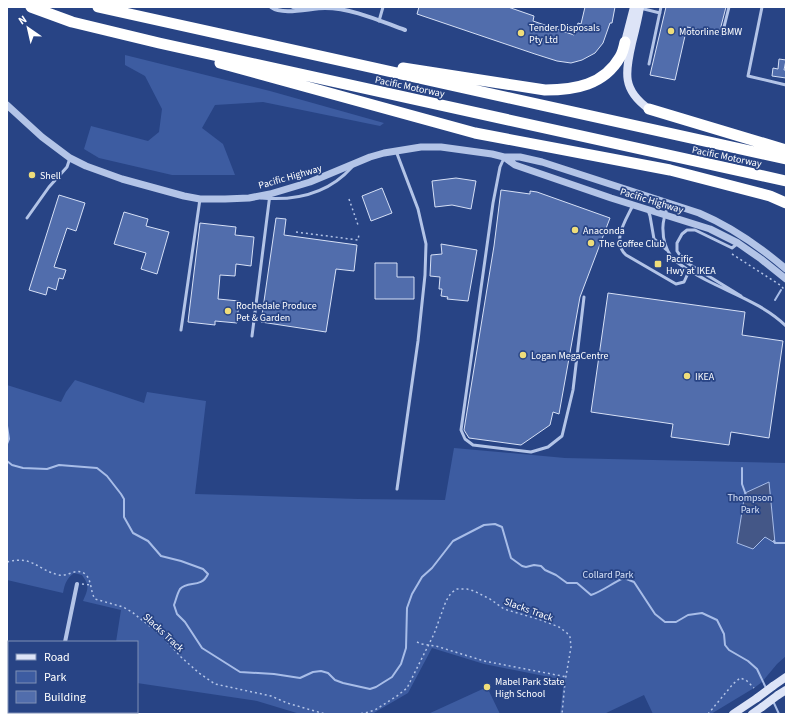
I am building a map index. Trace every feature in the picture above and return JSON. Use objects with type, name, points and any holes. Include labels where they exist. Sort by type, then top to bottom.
[{"type":"highway","name":"Pacific Motorway","points":[[31,7],[72,22],[159,43],[786,181]]},
{"type":"highway","name":"Pacific Motorway","points":[[98,7],[786,159]]},
{"type":"highway","points":[[315,56],[539,89],[565,90],[581,87],[598,79],[610,69],[621,56],[625,42]]},
{"type":"highway","points":[[159,43],[240,69],[475,133],[670,170],[770,196],[786,203]]},
{"type":"highway","points":[[650,109],[786,150]]},
{"type":"main road","points":[[625,42],[638,7]]},
{"type":"main road","points":[[638,7],[627,66],[628,83],[632,93],[639,102],[650,109]]},
{"type":"main road","points":[[733,714],[786,677]]},
{"type":"main road","points":[[752,714],[786,690]]},
{"type":"street","points":[[271,7],[287,12],[312,8]]},
{"type":"street","points":[[293,7],[341,10],[405,30]]},
{"type":"street","name":"Pacific Highway","points":[[7,105],[42,137],[70,158],[86,166],[169,193],[200,199],[270,196],[310,182],[370,157],[421,147],[441,147],[504,157],[520,157],[560,167],[688,209],[724,225],[745,237],[786,269]]},
{"type":"street","name":"Pacific Highway","points":[[504,157],[515,165],[633,205],[710,229],[738,243],[786,279]]},
{"type":"street","points":[[65,641],[77,584]]},
{"type":"lane","points":[[379,21],[383,7]]},
{"type":"lane","points":[[638,7],[660,13]]},
{"type":"lane","points":[[649,64],[661,7]]},
{"type":"lane","points":[[722,34],[729,7]]},
{"type":"lane","points":[[762,7],[748,76],[786,85]]},
{"type":"lane","points":[[396,151],[418,209],[426,244],[425,275],[418,341],[397,490]]},
{"type":"lane","points":[[504,157],[493,203],[462,430],[465,439],[473,445],[531,452],[548,447],[562,436],[573,390],[584,297]]},
{"type":"lane","points":[[27,218],[49,187],[67,167],[70,158]]},
{"type":"lane","points":[[252,336],[270,196],[299,197],[319,191],[344,176],[355,164]]},
{"type":"lane","points":[[181,330],[200,199]]},
{"type":"lane","points":[[668,203],[663,230],[668,251]]},
{"type":"lane","points":[[633,205],[619,237],[622,251],[626,255],[676,284],[684,282],[689,271]]},
{"type":"lane","points":[[647,209],[650,216],[654,239],[677,261],[689,271],[753,304]]},
{"type":"lane","points":[[738,243],[732,248],[695,230],[687,230],[680,236],[677,243],[677,251],[684,261],[776,318],[786,326]]},
{"type":"path","points":[[349,199],[358,225]]},
{"type":"path","points":[[296,232],[358,240],[359,234]]},
{"type":"path","points":[[731,253],[780,285],[786,291]]},
{"type":"path","name":"Slacks Track","points":[[7,562],[15,560],[34,562],[45,569],[60,575],[77,571],[84,573],[88,578],[91,594],[95,599],[123,607],[132,612],[162,636],[181,657],[199,673],[215,684],[272,696],[294,706],[325,714]]},
{"type":"path","points":[[77,584],[90,585]]},
{"type":"path","name":"Slacks Track","points":[[356,714],[375,710],[407,688],[428,646],[446,601],[451,593],[457,589],[474,591],[490,599],[504,609],[541,620],[559,627],[567,633],[570,637],[571,647],[562,714]]},
{"type":"path","points":[[417,642],[428,646],[436,646],[484,661],[567,676]]},
{"type":"path","points":[[708,714],[728,689],[740,678],[746,680],[754,688]]},
{"type":"green space","points":[[125,55],[270,91],[384,123],[380,126],[263,102],[215,105],[202,128],[223,144],[235,175],[172,175],[99,158],[84,149],[91,126],[148,141],[159,132],[162,109],[145,76],[125,65]]},
{"type":"green space","name":"Collard Park","points":[[75,380],[144,403],[147,392],[206,401],[195,494],[445,500],[454,448],[565,458],[786,463],[786,656],[762,682],[711,714],[653,714],[644,695],[604,714],[560,714],[564,680],[484,664],[432,648],[408,693],[372,714],[300,714],[257,701],[138,683],[138,641],[116,641],[121,610],[83,601],[87,585],[82,575],[74,573],[67,581],[63,593],[7,580],[7,385],[61,402]]},
{"type":"green space","points":[[487,687],[500,714],[428,714]]},
{"type":"shaded area","points":[[769,482],[775,543],[765,537],[753,549],[737,543],[745,493]]},
{"type":"building","name":"Tender Disposals Pty Ltd","points":[[419,7],[508,7],[534,16],[533,21],[574,35],[578,23],[581,24],[585,7],[615,7],[612,23],[610,23],[603,43],[595,53],[582,60],[571,63],[557,61],[535,54],[417,14]]},
{"type":"building","points":[[666,7],[726,7],[719,34],[687,27],[675,80],[650,75]]},
{"type":"building","points":[[779,59],[786,60],[784,70],[786,70],[786,78],[772,76],[773,68],[778,69]]},
{"type":"building","points":[[456,178],[476,181],[471,209],[452,205],[435,207],[432,181]]},
{"type":"building","points":[[382,188],[392,213],[371,221],[362,196]]},
{"type":"building","name":"Logan MegaCentre","points":[[501,190],[530,194],[530,191],[537,192],[610,218],[580,297],[559,414],[553,412],[550,425],[521,445],[469,438],[464,430],[494,246]]},
{"type":"building","points":[[59,195],[85,203],[76,231],[67,228],[54,267],[66,270],[63,279],[59,278],[56,290],[48,287],[46,295],[29,290]]},
{"type":"building","points":[[124,212],[148,219],[146,226],[169,232],[157,274],[141,269],[146,253],[114,244]]},
{"type":"building","points":[[276,218],[286,219],[284,235],[357,245],[354,271],[336,269],[326,332],[261,322]]},
{"type":"building","points":[[200,223],[236,227],[235,235],[254,237],[251,266],[236,264],[235,276],[220,275],[218,299],[239,301],[237,323],[215,321],[215,325],[188,322]]},
{"type":"building","points":[[441,244],[477,250],[468,301],[447,299],[448,297],[441,296],[442,289],[439,289],[440,277],[430,276],[431,255],[442,254]]},
{"type":"building","points":[[375,263],[397,263],[397,277],[414,277],[414,299],[375,299]]},
{"type":"building","name":"IKEA","points":[[608,293],[745,312],[742,335],[783,341],[769,438],[731,432],[729,445],[671,437],[673,424],[591,412]]},
{"type":"waterway","points":[[775,300],[781,290]]},
{"type":"waterway","points":[[7,426],[9,439],[7,444]]},
{"type":"waterway","points":[[7,461],[12,465],[23,468],[47,469],[59,465],[97,468],[107,476],[124,499],[124,517],[133,533],[148,541],[161,556],[203,569],[208,574],[205,579],[198,583],[183,586],[177,595],[174,605],[177,614],[185,622],[202,648],[240,672],[274,674],[300,678],[313,672],[321,671],[328,673],[335,680],[343,683],[370,689],[376,687],[392,677],[401,664],[406,648],[407,608],[412,594],[422,577],[432,568],[453,541],[484,525],[495,524],[502,527],[511,558],[522,566],[541,566],[567,583],[577,583],[591,595],[624,578],[634,582],[655,614],[665,622],[676,622],[688,615],[702,613],[717,620],[724,634],[725,645],[729,650],[748,661],[757,669],[766,688]]},
{"type":"waterway","points":[[742,468],[742,484],[746,495]]},
{"type":"waterway","points":[[774,541],[775,543],[786,543]]},
{"type":"waterway","points":[[773,701],[779,714]]},
{"type":"place","name":"Motorline BMW","points":[[671,31]]},
{"type":"place","name":"Tender Disposals Pty Ltd","points":[[521,33]]},
{"type":"place","name":"Shell","points":[[32,175]]},
{"type":"place","name":"Anaconda","points":[[575,230]]},
{"type":"place","name":"The Coffee Club","points":[[591,243]]},
{"type":"place","name":"Pacific Hwy at IKEA","points":[[658,264]]},
{"type":"place","name":"Rochedale Produce Pet & Garden","points":[[228,311]]},
{"type":"place","name":"Logan MegaCentre","points":[[523,355]]},
{"type":"place","name":"IKEA","points":[[687,376]]},
{"type":"place","name":"Mabel Park State High School","points":[[487,687]]},
{"type":"park label","name":"Thompson Park","points":[[750,502]]}]
